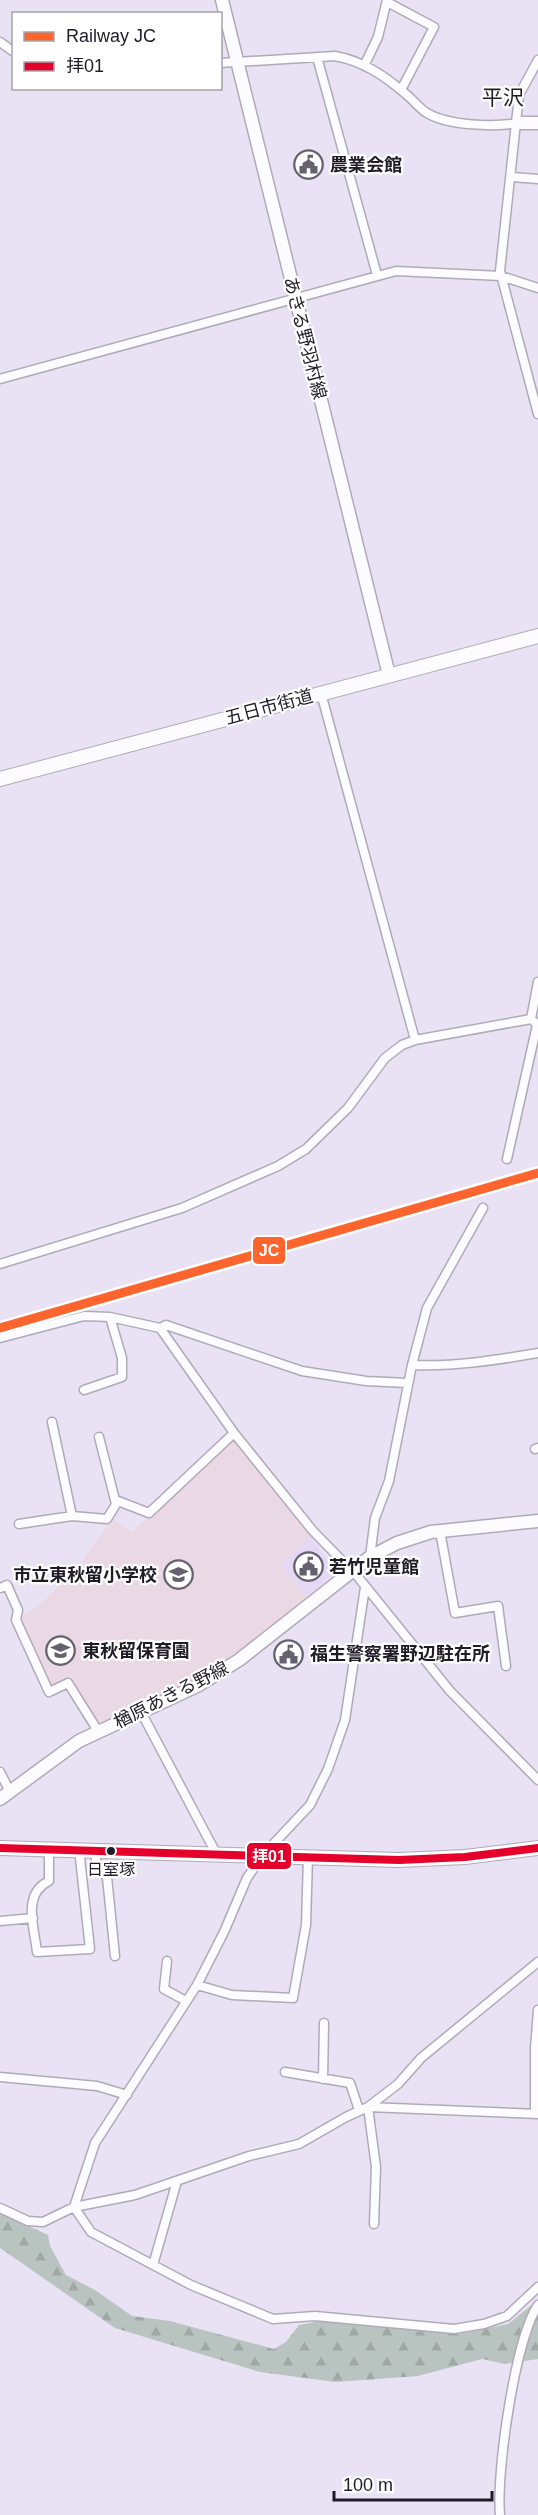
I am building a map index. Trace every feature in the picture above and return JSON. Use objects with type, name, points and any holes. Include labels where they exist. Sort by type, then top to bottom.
[{"type":"main road","name":"あきる野羽村線","points":[[222,0],[389,675]]},
{"type":"main road","points":[[518,123],[538,123]]},
{"type":"main road","name":"五日市街道","points":[[0,779],[538,636]]},
{"type":"main road","name":"楢原あきる野線","points":[[5,1795],[79,1741],[140,1710],[199,1685],[244,1657],[349,1571],[397,1543],[440,1531],[538,1521]]},
{"type":"main road","points":[[0,1848],[437,1859],[538,1848]]},
{"type":"street","points":[[365,64],[378,37],[387,1],[434,27],[401,90]]},
{"type":"street","points":[[317,57],[377,275]]},
{"type":"street","points":[[222,63],[317,57],[352,59],[365,64],[428,113],[468,123],[499,126],[518,123]]},
{"type":"street","points":[[538,60],[520,90],[501,276],[538,414]]},
{"type":"street","points":[[512,177],[538,179]]},
{"type":"street","points":[[0,379],[402,270],[501,276],[538,288]]},
{"type":"street","points":[[321,693],[415,1040]]},
{"type":"street","points":[[507,1159],[535,1023],[538,982]]},
{"type":"street","points":[[0,1264],[182,1208],[278,1166],[306,1149],[348,1108],[385,1058],[415,1040],[535,1023]]},
{"type":"street","points":[[370,1557],[375,1518],[389,1481],[412,1365],[428,1308],[483,1208]]},
{"type":"street","points":[[0,1338],[84,1316],[110,1317],[160,1328],[166,1325],[302,1371],[366,1381],[408,1383]]},
{"type":"street","points":[[84,1390],[122,1377],[122,1358],[110,1317]]},
{"type":"street","points":[[160,1328],[234,1433],[313,1532],[365,1587],[450,1691],[538,1780]]},
{"type":"street","points":[[412,1365],[432,1366],[538,1353]]},
{"type":"street","points":[[52,1422],[72,1516]]},
{"type":"street","points":[[19,1524],[72,1516],[107,1519],[118,1501],[149,1513],[234,1433]]},
{"type":"street","points":[[99,1437],[116,1504]]},
{"type":"street","points":[[440,1531],[455,1613],[498,1606],[506,1666]]},
{"type":"street","points":[[0,1588],[7,1585],[18,1610],[16,1620],[49,1692],[68,1683],[98,1731]]},
{"type":"street","points":[[74,2207],[95,2143],[197,1985],[224,1932],[247,1878],[262,1855],[310,1804],[339,1742],[345,1720],[365,1587]]},
{"type":"street","points":[[140,1710],[217,1855]]},
{"type":"street","points":[[0,1772],[5,1795]]},
{"type":"street","points":[[49,1848],[48,1881],[37,1886],[31,1898],[37,1952],[90,1949],[79,1849]]},
{"type":"street","points":[[94,1849],[98,1869],[107,1878],[115,1956]]},
{"type":"street","points":[[197,1985],[232,1995],[294,1998],[306,1925],[308,1857]]},
{"type":"street","points":[[0,1921],[33,1918]]},
{"type":"street","points":[[167,1961],[164,1989],[186,2001]]},
{"type":"street","points":[[0,2208],[28,2221],[43,2222],[74,2207],[135,2195],[249,2156],[311,2140],[359,2110],[368,2107],[398,2084],[421,2058],[538,1962]]},
{"type":"street","points":[[368,2107],[537,2114],[535,2048],[538,2012]]},
{"type":"street","points":[[323,2079],[324,2023]]},
{"type":"street","points":[[285,2072],[350,2083],[359,2110]]},
{"type":"street","points":[[0,2077],[97,2086],[127,2095]]},
{"type":"street","points":[[368,2107],[376,2168],[374,2224]]},
{"type":"street","points":[[153,2265],[177,2181]]},
{"type":"street","points":[[74,2207],[91,2232],[200,2289],[273,2319],[315,2316],[440,2329],[467,2328],[496,2321],[514,2311],[538,2287]]},
{"type":"street","points":[[500,2515],[499,2481],[508,2421],[525,2331],[538,2306]]},
{"type":"shaded area","name":"市立東秋留小学校","points":[[234,1440],[310,1536],[280,1565],[307,1596],[263,1634],[197,1678],[103,1722],[98,1721],[70,1675],[55,1685],[49,1684],[23,1626],[23,1616],[40,1605],[81,1563],[112,1519],[132,1532]]},
{"type":"shaded area","name":"若竹児童館","points":[[310,1536],[336,1572],[307,1596],[280,1565]]},
{"type":"green space","points":[[0,2213],[48,2235],[50,2246],[66,2275],[95,2290],[132,2316],[170,2321],[274,2349],[286,2342],[299,2325],[320,2321],[459,2334],[508,2324],[538,2300],[538,2359],[505,2364],[482,2359],[418,2376],[335,2382],[260,2372],[115,2328],[0,2248]]},
{"type":"rail line","name":"JC","points":[[0,1328],[538,1173]]},
{"type":"transit line","name":"拝01","points":[[0,1848],[399,1860],[465,1857],[538,1848]]},
{"type":"place","name":"農業会館","points":[[309,165]]},
{"type":"place","name":"若竹児童館","points":[[308,1567]]},
{"type":"place","name":"市立東秋留小学校","points":[[178,1575]]},
{"type":"place","name":"東秋留保育園","points":[[61,1651]]},
{"type":"place","name":"福生警察署野辺駐在所","points":[[289,1654]]},
{"type":"place","name":"日室塚","points":[[111,1851]]},
{"type":"district","name":"平沢","points":[[503,98]]}]
